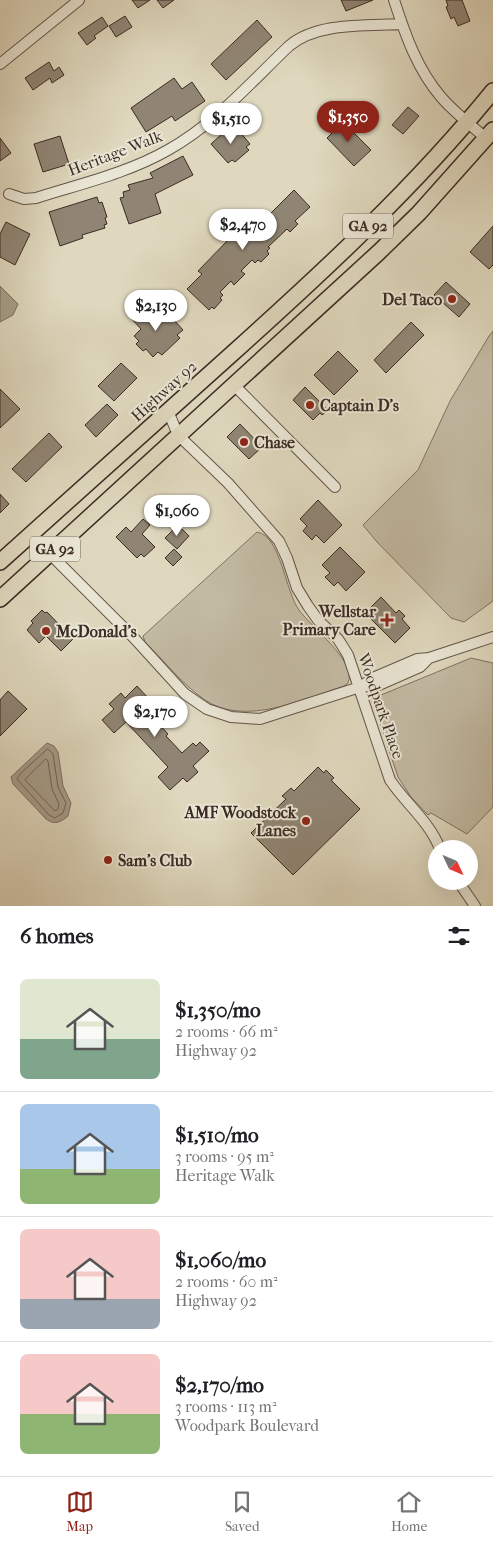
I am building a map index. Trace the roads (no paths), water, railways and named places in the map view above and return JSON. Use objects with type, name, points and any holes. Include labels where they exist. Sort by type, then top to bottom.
[{"type":"main road","name":"Highway 92","points":[[0,562],[354,241],[493,91]]},
{"type":"main road","name":"GA 92","points":[[0,599],[332,296],[419,213],[489,134]]},
{"type":"street","points":[[0,64],[79,0]]},
{"type":"street","points":[[394,0],[402,24],[428,80],[442,98],[466,122],[489,134]]},
{"type":"street","name":"Heritage Walk","points":[[9,194],[24,199],[36,198],[121,170],[168,150],[208,123],[303,36],[325,29],[402,24]]},
{"type":"street","points":[[234,385],[335,487]]},
{"type":"street","name":"Woodpark Place","points":[[168,411],[178,435],[228,483],[279,541],[297,588],[318,620],[338,639],[348,655],[390,780],[408,804],[424,820],[434,833],[437,840]]},
{"type":"street","points":[[50,554],[134,638],[186,694],[207,709],[231,717],[260,719],[360,687],[379,685],[420,667],[430,658],[493,637]]},
{"type":"street","points":[[464,890],[475,906]]},
{"type":"water","points":[[0,286],[18,304],[13,315],[0,322]]},
{"type":"water","points":[[47,743],[54,746],[58,752],[63,786],[71,803],[68,816],[57,822],[46,819],[13,784],[11,777]]},
{"type":"place","name":"Del Taco","points":[[452,299]]},
{"type":"place","name":"Captain D's","points":[[310,405]]},
{"type":"place","name":"Chase","points":[[244,442]]},
{"type":"place","name":"Wellstar Primary Care","points":[[387,620]]},
{"type":"place","name":"McDonald's","points":[[46,631]]},
{"type":"place","name":"AMF Woodstock Lanes","points":[[306,821]]},
{"type":"place","name":"Sam's Club","points":[[108,860]]}]
